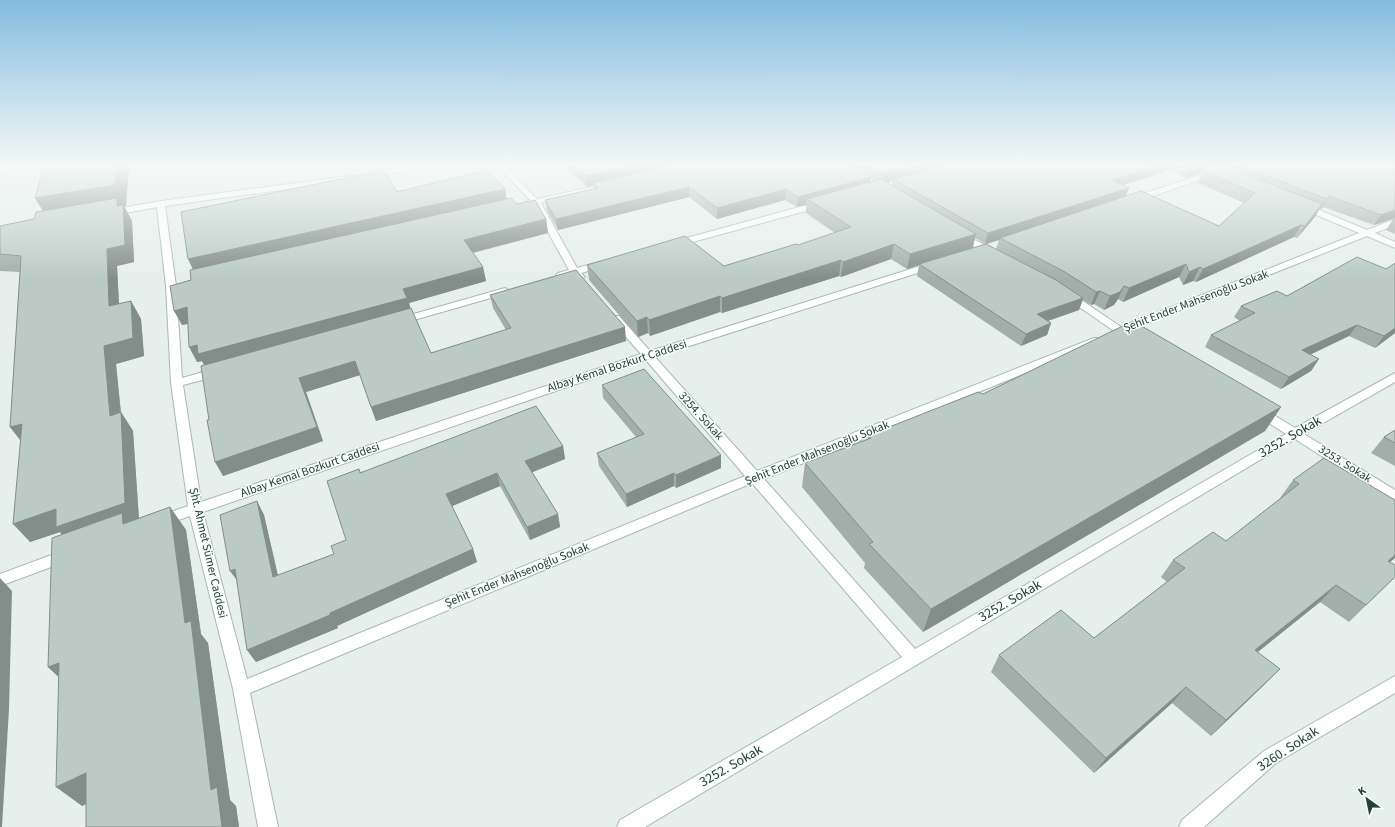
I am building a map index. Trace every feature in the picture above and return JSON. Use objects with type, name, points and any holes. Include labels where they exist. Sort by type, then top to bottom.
[{"type":"street","name":"Şht. Ahmet Sümer Caddesi","points":[[161,204],[175,286],[177,383],[196,508],[241,689],[268,827]]},
{"type":"street","points":[[100,214],[164,204]]},
{"type":"street","points":[[520,205],[528,204]]},
{"type":"street","points":[[537,204],[575,272],[585,284]]},
{"type":"street","points":[[667,246],[822,204]]},
{"type":"street","points":[[1297,204],[1395,245]]},
{"type":"street","name":"Şehit Ender Mahsenoğlu Sokak","points":[[241,689],[755,477],[1395,222]]},
{"type":"street","points":[[954,232],[1005,259]]},
{"type":"street","points":[[971,254],[1001,244]]},
{"type":"street","points":[[552,278],[613,261]]},
{"type":"street","name":"Albay Kemal Bozkurt Caddesi","points":[[152,524],[647,356],[941,263]]},
{"type":"street","points":[[1056,288],[1119,331],[1139,342]]},
{"type":"street","points":[[391,323],[514,289]]},
{"type":"street","name":"3254. Sokak","points":[[606,308],[914,659]]},
{"type":"street","points":[[177,383],[230,368]]},
{"type":"street","name":"3252. Sokak","points":[[627,827],[914,659],[941,641],[1296,433],[1395,377]]},
{"type":"street","name":"3253. Sokak","points":[[1251,406],[1395,496]]},
{"type":"street","points":[[0,580],[72,553]]},
{"type":"street","name":"3260. Sokak","points":[[1189,827],[1270,757],[1395,684]]},
{"type":"building","points":[[85,204],[117,204],[117,206],[123,205],[125,245],[107,249],[109,306],[131,301],[133,338],[104,346],[110,416],[121,412],[125,503],[56,527],[56,509],[13,524],[22,424],[10,427],[21,256],[0,254],[0,226],[34,219],[36,212]]},
{"type":"building","points":[[222,204],[439,204],[188,259],[181,212]]},
{"type":"building","points":[[486,204],[537,204],[546,219],[464,240],[483,267],[403,289],[407,298],[198,354],[197,345],[189,347],[187,307],[174,311],[170,286],[191,280],[190,270]]},
{"type":"building","points":[[547,204],[620,204],[556,219]]},
{"type":"building","points":[[711,204],[733,204],[717,208]]},
{"type":"building","points":[[814,204],[923,204],[976,234],[910,254],[894,244],[843,262],[841,260],[722,298],[720,296],[649,320],[647,317],[637,321],[587,265],[685,236],[724,266],[796,244],[798,245],[851,227]]},
{"type":"building","points":[[936,204],[1080,204],[988,233]]},
{"type":"building","points":[[1103,204],[1169,204],[1219,226],[1243,204],[1322,204],[1305,226],[1301,225],[1203,269],[1200,267],[1189,272],[1186,264],[1129,288],[1124,286],[1120,292],[1110,296],[1100,291],[1096,292],[1065,272],[1000,238]]},
{"type":"building","points":[[1350,204],[1395,204],[1395,210],[1381,215]]},
{"type":"building","points":[[986,244],[1056,280],[1083,298],[1037,314],[1051,323],[1026,334],[919,264]]},
{"type":"building","points":[[1357,257],[1386,269],[1395,263],[1395,328],[1384,336],[1357,325],[1302,350],[1319,359],[1289,377],[1211,335],[1255,313],[1241,306],[1277,291],[1287,296]]},
{"type":"building","points":[[576,270],[625,327],[371,407],[355,361],[299,378],[317,427],[215,462],[207,420],[209,420],[201,366],[411,308],[431,353],[511,328],[490,295]]},
{"type":"building","points":[[1133,321],[1281,407],[931,609],[869,544],[873,542],[805,463],[871,438],[869,435],[978,392],[983,394]]},
{"type":"building","points":[[644,369],[721,455],[676,475],[674,473],[626,494],[597,453],[644,434],[602,385]]},
{"type":"building","points":[[536,406],[563,446],[525,461],[558,514],[527,527],[497,473],[446,494],[473,549],[330,613],[330,615],[247,650],[235,569],[230,571],[220,515],[257,501],[273,577],[334,554],[331,546],[346,540],[327,481],[359,469],[360,473]]},
{"type":"building","points":[[1395,430],[1395,443],[1384,437]]},
{"type":"building","points":[[1324,458],[1395,500],[1395,555],[1388,561],[1395,565],[1395,577],[1366,605],[1336,585],[1255,650],[1280,669],[1226,720],[1186,687],[1106,758],[999,655],[1061,610],[1094,638],[1185,568],[1173,560],[1213,532],[1226,541],[1299,484],[1293,480]]},
{"type":"building","points":[[170,507],[185,623],[191,621],[211,790],[217,787],[222,827],[86,827],[86,773],[56,787],[59,663],[48,667],[52,538],[122,513],[123,524]]}]
